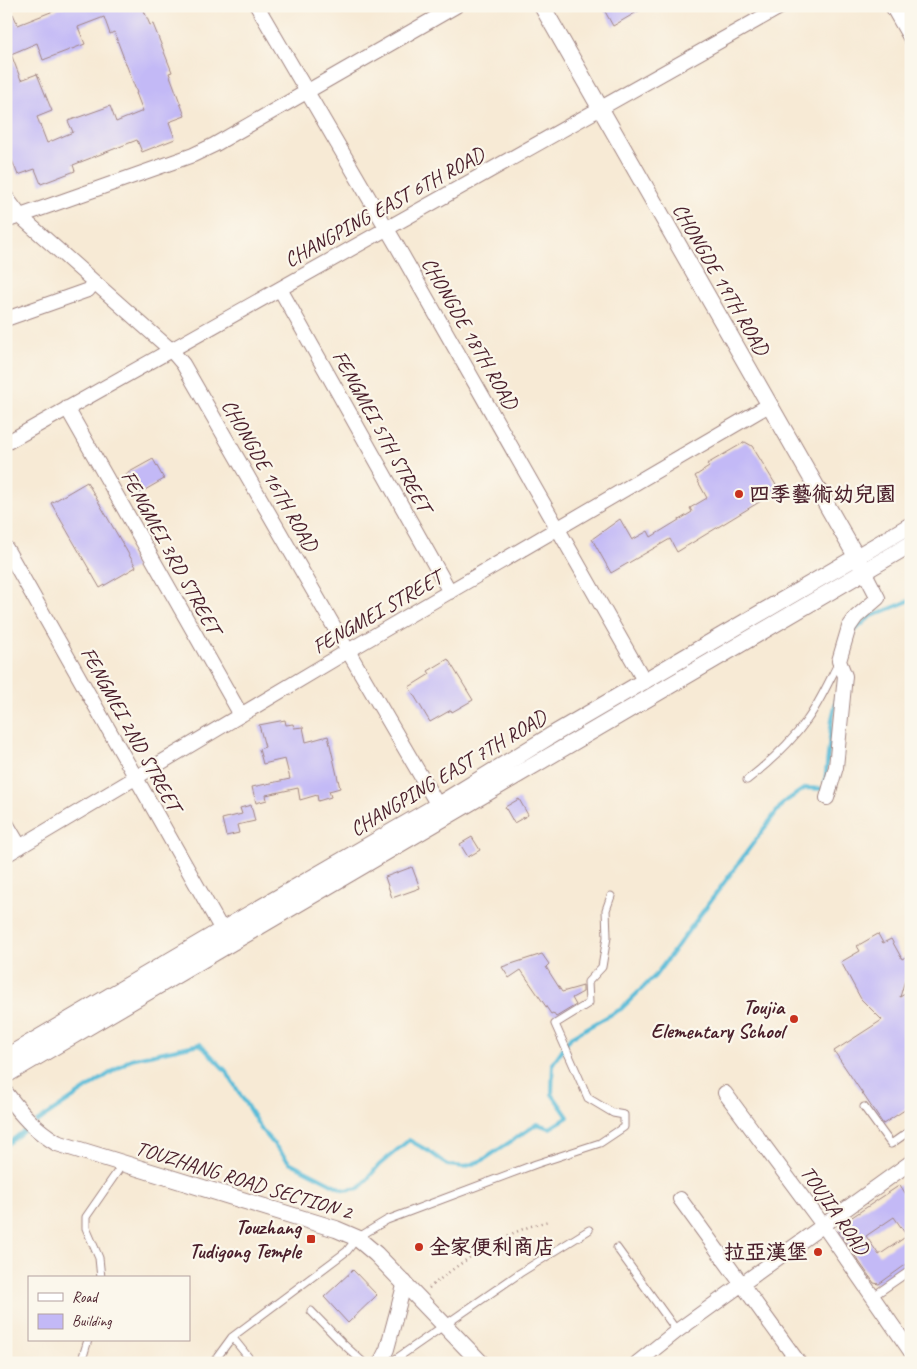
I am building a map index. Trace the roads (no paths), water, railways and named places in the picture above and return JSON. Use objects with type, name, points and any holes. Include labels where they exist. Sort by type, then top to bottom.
[{"type":"street","name":"CHONGDE 18TH ROAD","points":[[257,6],[308,91],[645,682]]},
{"type":"street","points":[[6,221],[193,155],[214,145],[456,6]]},
{"type":"street","name":"CHONGDE 19TH ROAD","points":[[542,6],[864,572]]},
{"type":"street","name":"CHANGPING EAST 6TH ROAD","points":[[6,443],[782,6]]},
{"type":"street","points":[[892,6],[911,39]]},
{"type":"street","name":"CHONGDE 16TH ROAD","points":[[6,197],[21,217],[171,350],[183,364],[348,652],[442,811]]},
{"type":"street","points":[[6,319],[88,290],[94,282]]},
{"type":"street","name":"FENGMEI 5TH STREET","points":[[280,289],[450,592]]},
{"type":"street","name":"FENGMEI STREET","points":[[6,855],[769,405]]},
{"type":"street","name":"FENGMEI 3RD STREET","points":[[67,408],[241,715]]},
{"type":"street","name":"CHANGPING EAST 7TH ROAD","points":[[6,1074],[442,811],[552,735],[911,525]]},
{"type":"street","name":"CHANGPING EAST 7TH ROAD","points":[[6,1057],[222,930],[442,811],[911,544]]},
{"type":"street","name":"FENGMEI 2ND STREET","points":[[6,548],[222,930]]},
{"type":"street","points":[[828,798],[836,767],[845,676],[839,662],[849,628],[856,617],[878,598],[864,572]]},
{"type":"street","points":[[6,823],[20,847]]},
{"type":"street","name":"TOUJIA ROAD","points":[[725,1093],[823,1225],[911,1352]]},
{"type":"street","name":"TOUZHANG ROAD SECTION 2","points":[[6,1094],[20,1113],[39,1133],[57,1144],[336,1229],[357,1238],[405,1282],[481,1363]]},
{"type":"street","points":[[637,1363],[742,1283],[911,1162]]},
{"type":"street","points":[[680,1199],[799,1363]]},
{"type":"street","points":[[380,1363],[387,1348],[405,1282]]},
{"type":"lane","points":[[747,780],[786,747],[808,719],[839,662]]},
{"type":"lane","points":[[214,1363],[232,1337],[347,1251],[357,1238],[387,1220],[442,1198],[600,1142],[624,1127],[624,1115],[613,1113],[588,1098],[555,1024],[589,1003],[588,982],[602,967],[607,937],[606,910],[611,896]]},
{"type":"lane","points":[[864,1107],[891,1144],[911,1130]]},
{"type":"lane","points":[[101,1276],[99,1258],[86,1228],[86,1217],[122,1165]]},
{"type":"lane","points":[[390,1363],[520,1272],[589,1230]]},
{"type":"lane","points":[[618,1248],[677,1331]]},
{"type":"lane","points":[[872,1297],[911,1270]]},
{"type":"lane","points":[[310,1311],[364,1363]]},
{"type":"lane","points":[[232,1337],[253,1363]]},
{"type":"lane","points":[[81,1363],[87,1342]]},
{"type":"waterway","points":[[852,633],[870,617],[911,600]]},
{"type":"waterway","points":[[825,783],[832,719],[837,698]]},
{"type":"waterway","points":[[37,1122],[131,1059],[200,1044],[226,1071],[261,1129],[289,1162],[344,1190],[360,1188],[379,1165],[409,1140],[430,1152],[447,1165],[464,1167],[483,1160],[537,1124],[550,1128],[568,1117],[552,1094],[553,1063],[571,1037],[621,1009],[655,976],[783,803],[805,788],[824,789]]},
{"type":"waterway","points":[[6,1145],[29,1127]]},
{"type":"place","name":"四季藝術幼兒園","points":[[739,494]]},
{"type":"place","name":"Toujia Elementary School","points":[[794,1019]]},
{"type":"place","name":"Touzhang Tudigong Temple","points":[[311,1239]]},
{"type":"place","name":"全家便利商店","points":[[419,1247]]},
{"type":"place","name":"拉亞漢堡","points":[[818,1252]]}]
